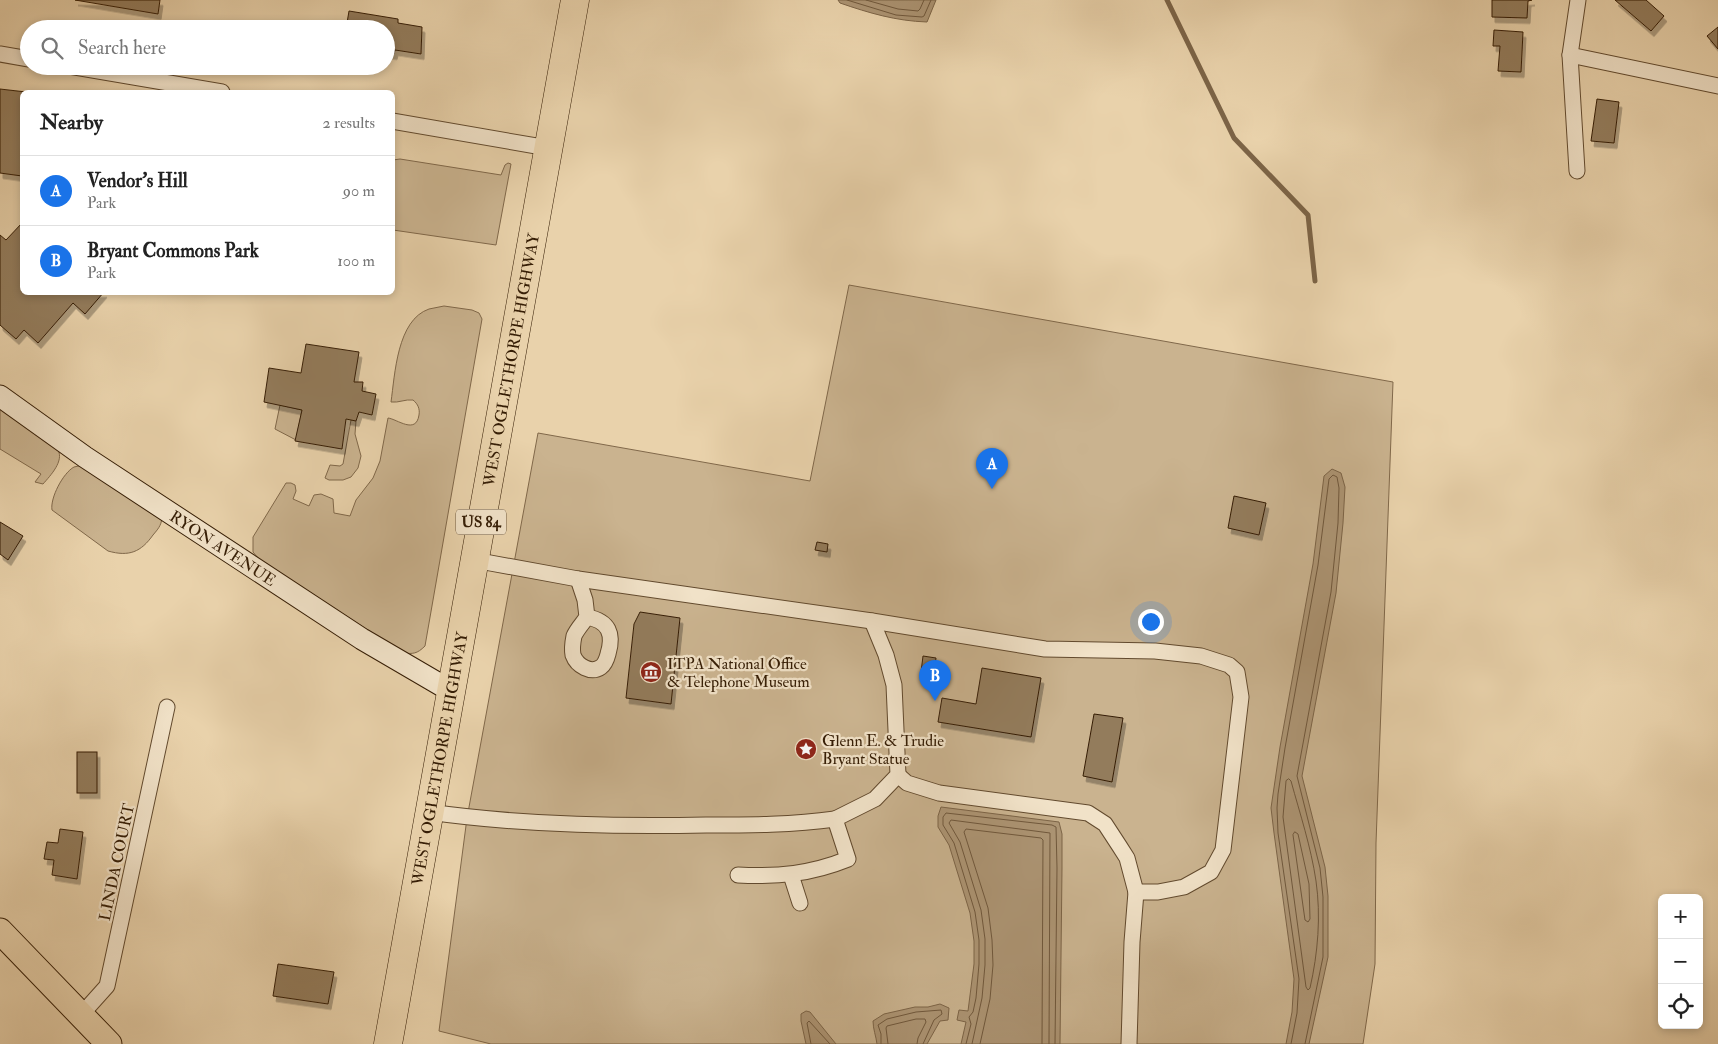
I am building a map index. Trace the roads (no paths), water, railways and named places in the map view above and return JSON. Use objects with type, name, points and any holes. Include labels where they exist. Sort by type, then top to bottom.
[{"type":"highway","name":"WEST OGLETHORPE HIGHWAY","points":[[388,1044],[575,0]]},
{"type":"main road","points":[[0,931],[110,1044]]},
{"type":"street","points":[[1577,171],[1570,55],[1578,0]]},
{"type":"street","points":[[0,54],[20,57]]},
{"type":"street","points":[[1570,55],[1718,86]]},
{"type":"street","points":[[122,75],[210,90]]},
{"type":"street","points":[[395,122],[548,148]]},
{"type":"street","name":"RYON AVENUE","points":[[0,396],[84,457],[362,639],[451,691]]},
{"type":"street","points":[[474,560],[578,579],[872,621],[1045,649],[1155,651],[1201,656],[1230,665],[1237,672],[1241,697],[1223,850],[1211,872],[1184,887],[1158,892],[1136,892]]},
{"type":"street","points":[[578,579],[588,617]]},
{"type":"street","points":[[872,621],[886,655],[894,685],[898,775],[907,783],[939,793],[1088,813],[1105,824],[1127,858],[1136,892],[1128,1044]]},
{"type":"street","name":"LINDA COURT","points":[[81,1015],[108,986],[167,707]]},
{"type":"street","points":[[429,812],[467,818],[613,826],[758,824],[835,819],[875,799],[898,775]]},
{"type":"street","points":[[738,875],[791,875],[816,870],[848,859],[835,819]]},
{"type":"street","points":[[791,875],[800,903]]},
{"type":"water","points":[[838,0],[936,0],[927,22],[883,16],[840,3]]},
{"type":"water","points":[[1332,469],[1341,473],[1345,487],[1343,523],[1336,593],[1302,776],[1325,867],[1328,896],[1328,957],[1309,1044],[1286,1044],[1292,1012],[1294,979],[1271,808],[1313,564],[1324,476]]},
{"type":"water","points":[[941,807],[1059,822],[1062,834],[1060,1044],[961,1044],[966,1022],[957,1020],[959,1010],[968,1011],[974,964],[974,941],[970,913],[949,845],[938,827],[938,816]]},
{"type":"water","points":[[940,1004],[949,1008],[948,1020],[940,1021],[927,1044],[877,1044],[873,1021],[884,1014]]},
{"type":"water","points":[[806,1011],[810,1012],[836,1044],[806,1044],[801,1014]]},
{"type":"waterway","points":[[1167,0],[1234,138],[1308,215],[1315,281]]},
{"type":"place","name":"Vendor's Hill","points":[[992,489]]},
{"type":"place","name":"ITPA National Office & Telephone Museum","points":[[651,672]]},
{"type":"place","name":"Bryant Commons Park","points":[[935,701]]},
{"type":"place","name":"Glenn E. & Trudie Bryant Statue","points":[[806,749]]}]
